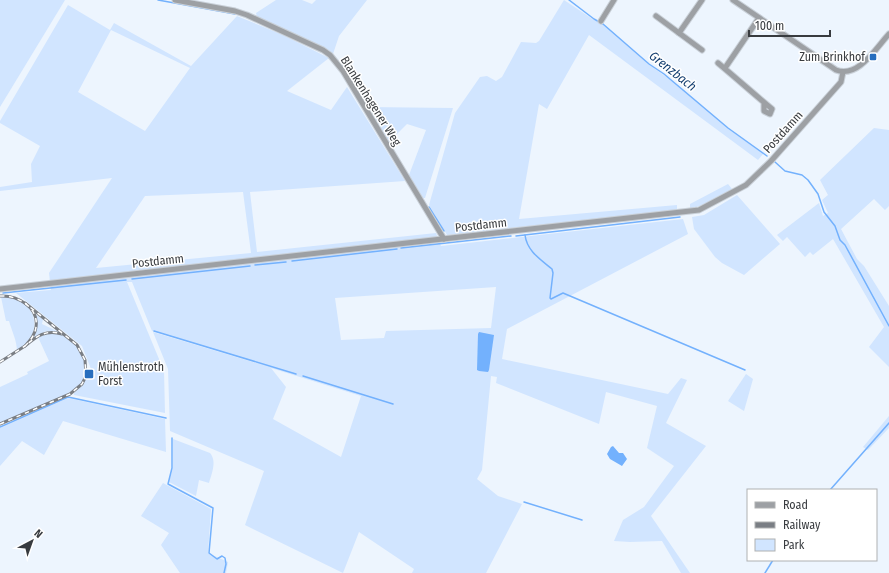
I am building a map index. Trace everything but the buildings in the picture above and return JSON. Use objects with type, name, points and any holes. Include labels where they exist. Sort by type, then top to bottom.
[{"type":"street","name":"Blankenhagener Weg","points":[[175,0],[241,13],[330,55],[343,71],[444,239]]},
{"type":"street","points":[[601,20],[614,0]]},
{"type":"street","points":[[679,33],[702,0]]},
{"type":"street","points":[[733,0],[836,70],[843,72],[852,72],[859,67],[889,34]]},
{"type":"street","points":[[656,16],[702,50]]},
{"type":"street","points":[[725,68],[759,18]]},
{"type":"street","points":[[718,63],[764,103]]},
{"type":"street","name":"Postdamm","points":[[0,289],[680,213],[703,208],[746,185],[771,161],[841,82],[843,72]]},
{"type":"green space","points":[[0,0],[65,0],[0,107]]},
{"type":"green space","points":[[276,0],[302,0],[312,4],[316,0],[367,0],[339,36],[333,54],[257,17],[256,13]]},
{"type":"green space","points":[[564,0],[594,20],[603,24],[648,64],[683,89],[728,128],[763,154],[758,160],[589,35],[547,109],[539,104],[519,219],[677,205],[677,210],[447,235],[429,205],[455,113],[480,77],[487,76],[496,81],[502,77],[521,42],[536,43],[539,41]]},
{"type":"green space","points":[[68,5],[110,30],[114,23],[191,66],[237,16],[283,35],[329,58],[287,91],[331,110],[347,87],[405,181],[250,192],[257,252],[436,233],[441,246],[683,219],[688,234],[507,329],[502,359],[668,394],[681,378],[687,380],[666,423],[706,446],[651,516],[690,573],[681,573],[662,541],[614,541],[623,520],[644,507],[674,466],[647,448],[657,406],[606,392],[599,424],[496,383],[497,377],[491,376],[482,470],[477,479],[498,496],[522,504],[486,573],[412,573],[414,569],[359,532],[343,573],[245,525],[264,471],[170,431],[168,369],[153,332],[256,362],[152,331],[132,282],[127,282],[164,371],[165,413],[74,395],[74,393],[83,385],[87,377],[91,377],[91,369],[82,346],[16,293],[51,290],[49,273],[112,178],[0,191],[0,187],[32,182],[31,164],[40,146],[0,123]],"holes":[[[111,30],[190,68],[145,131],[78,92]],[[243,192],[251,253],[96,268],[145,196]],[[496,287],[491,328],[386,331],[384,338],[341,340],[335,298]],[[271,368],[361,396],[341,457],[273,419],[286,387]]]},
{"type":"green space","points":[[367,107],[453,108],[425,198],[423,198],[409,175],[426,130],[407,124],[389,142]]},
{"type":"green space","points":[[874,128],[889,130],[889,206],[885,210],[874,199],[841,229],[857,259],[864,266],[889,306],[889,367],[869,347],[884,327],[833,239],[813,255],[810,252],[805,257],[787,237],[783,241],[777,235],[819,203],[823,216],[828,213],[822,200],[828,195],[820,180]]},
{"type":"green space","points":[[728,184],[732,189],[706,204],[690,209],[690,204]]},
{"type":"green space","points":[[737,195],[780,244],[744,275],[722,263],[715,257],[694,229],[692,217],[704,215]]},
{"type":"green space","points":[[1,297],[13,298],[22,302],[29,309],[33,317],[34,326],[32,336],[26,345],[17,352],[9,321],[6,321]]},
{"type":"green space","points":[[35,314],[43,319],[42,324],[61,333],[46,331],[33,339],[37,328]]},
{"type":"green space","points":[[50,333],[67,337],[77,346],[85,361],[86,373],[84,380],[79,386],[58,399],[0,424],[0,387],[28,374],[27,372],[49,361],[38,337]]},
{"type":"green space","points":[[746,374],[753,379],[744,411],[728,401]]},
{"type":"green space","points":[[68,398],[165,419],[166,452],[63,421],[44,455],[22,441],[0,466],[0,428]]},
{"type":"green space","points":[[889,416],[889,428],[868,450],[863,447]]},
{"type":"green space","points":[[173,439],[210,453],[212,456],[214,463],[209,483],[199,480],[196,496],[169,482],[173,468]]},
{"type":"green space","points":[[163,483],[211,509],[208,553],[228,562],[226,573],[180,573],[161,545],[169,533],[141,516]]},
{"type":"water","points":[[479,332],[494,335],[488,372],[477,370]]},
{"type":"water","points":[[613,446],[619,453],[623,453],[627,459],[622,466],[610,459],[607,454]]},
{"type":"waterway","points":[[158,0],[235,14]]},
{"type":"waterway","name":"Grenzbach","points":[[569,0],[603,24],[649,64],[664,74],[728,128],[767,156]]},
{"type":"waterway","name":"Grenzbach","points":[[775,162],[785,171],[802,175],[808,180],[818,194],[824,212],[835,226],[840,240],[845,245],[889,326]]},
{"type":"waterway","points":[[429,207],[444,231]]},
{"type":"waterway","points":[[516,236],[680,217]]},
{"type":"waterway","points":[[525,235],[526,241],[531,250],[552,269],[551,299],[563,293],[745,370]]},
{"type":"waterway","points":[[401,248],[511,236]]},
{"type":"waterway","points":[[292,261],[397,249]]},
{"type":"waterway","points":[[255,265],[286,262]]},
{"type":"waterway","points":[[132,279],[250,266]]},
{"type":"waterway","points":[[3,293],[126,280]]},
{"type":"waterway","points":[[154,331],[296,374]]},
{"type":"waterway","points":[[303,376],[393,404]]},
{"type":"waterway","points":[[0,427],[68,397],[166,418]]},
{"type":"waterway","points":[[831,489],[889,423]]},
{"type":"waterway","points":[[172,438],[172,468],[168,484],[213,508],[209,553],[217,559],[222,556],[225,558],[226,564],[224,573]]},
{"type":"waterway","points":[[524,502],[582,520]]},
{"type":"waterway","points":[[765,573],[772,561]]},
{"type":"railway","points":[[0,296],[7,296],[20,300],[26,304],[34,314],[36,320],[35,333],[25,346],[42,334],[51,332],[62,334]]},
{"type":"railway","points":[[0,424],[70,394],[82,384],[86,376],[85,360],[77,345],[25,303]]},
{"type":"railway","points":[[0,362],[25,346]]},
{"type":"place","name":"Zum Brinkhof","points":[[873,57]]},
{"type":"place","name":"Mühlenstroth Forst","points":[[89,374]]}]
